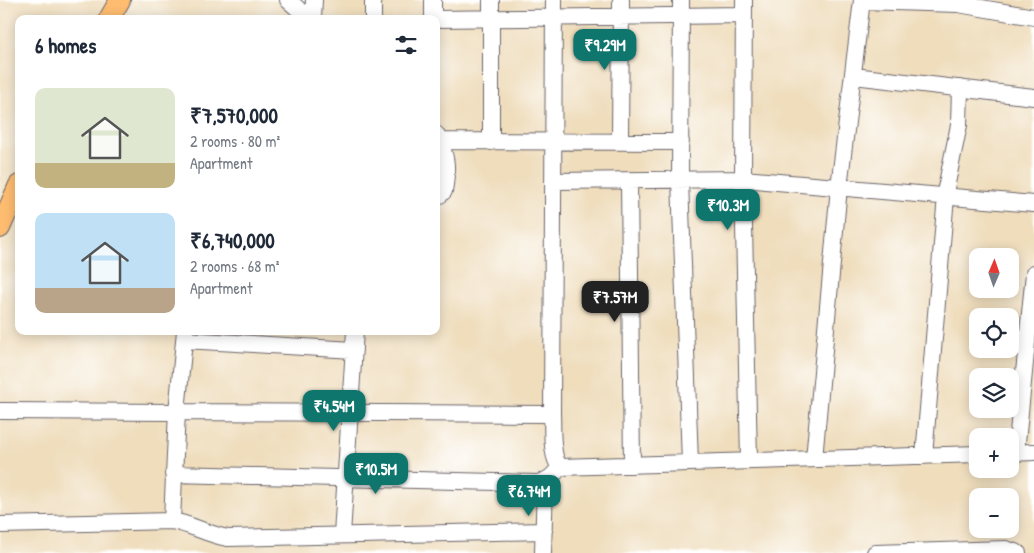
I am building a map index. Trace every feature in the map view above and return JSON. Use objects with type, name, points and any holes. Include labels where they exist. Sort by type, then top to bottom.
[{"type":"main road","points":[[111,15],[120,0]]},
{"type":"main road","points":[[0,228],[15,194]]},
{"type":"street","points":[[288,0],[305,15]]},
{"type":"street","points":[[313,15],[314,0]]},
{"type":"street","points":[[373,0],[373,15]]},
{"type":"street","points":[[433,0],[434,15]]},
{"type":"street","points":[[491,0],[491,142]]},
{"type":"street","points":[[554,0],[552,414],[555,462],[560,467],[969,454]]},
{"type":"street","points":[[814,459],[839,188],[862,0],[958,4],[1034,17]]},
{"type":"street","points":[[440,19],[554,17],[621,8],[744,7],[743,179],[749,461]]},
{"type":"street","points":[[620,142],[621,8]]},
{"type":"street","points":[[681,8],[680,180],[690,463]]},
{"type":"street","points":[[854,76],[1034,97]]},
{"type":"street","points":[[924,456],[946,188],[959,125],[960,88]]},
{"type":"street","points":[[440,137],[491,142],[680,142]]},
{"type":"street","points":[[440,141],[445,152],[445,184],[444,191],[440,195]]},
{"type":"street","points":[[553,182],[743,179],[1034,204]]},
{"type":"street","points":[[629,181],[632,465]]},
{"type":"street","points":[[1016,428],[1034,273]]},
{"type":"street","points":[[342,535],[355,335]]},
{"type":"street","points":[[172,522],[177,411],[185,336],[354,350]]},
{"type":"street","points":[[0,411],[552,414]]},
{"type":"street","points":[[1019,452],[1034,452]]},
{"type":"street","points":[[173,474],[537,483],[545,481],[560,467]]},
{"type":"street","points":[[543,553],[545,481]]},
{"type":"street","points":[[0,525],[172,522],[184,523],[214,536],[228,538],[544,531]]},
{"type":"street","points":[[875,553],[1006,549],[1018,553]]}]
